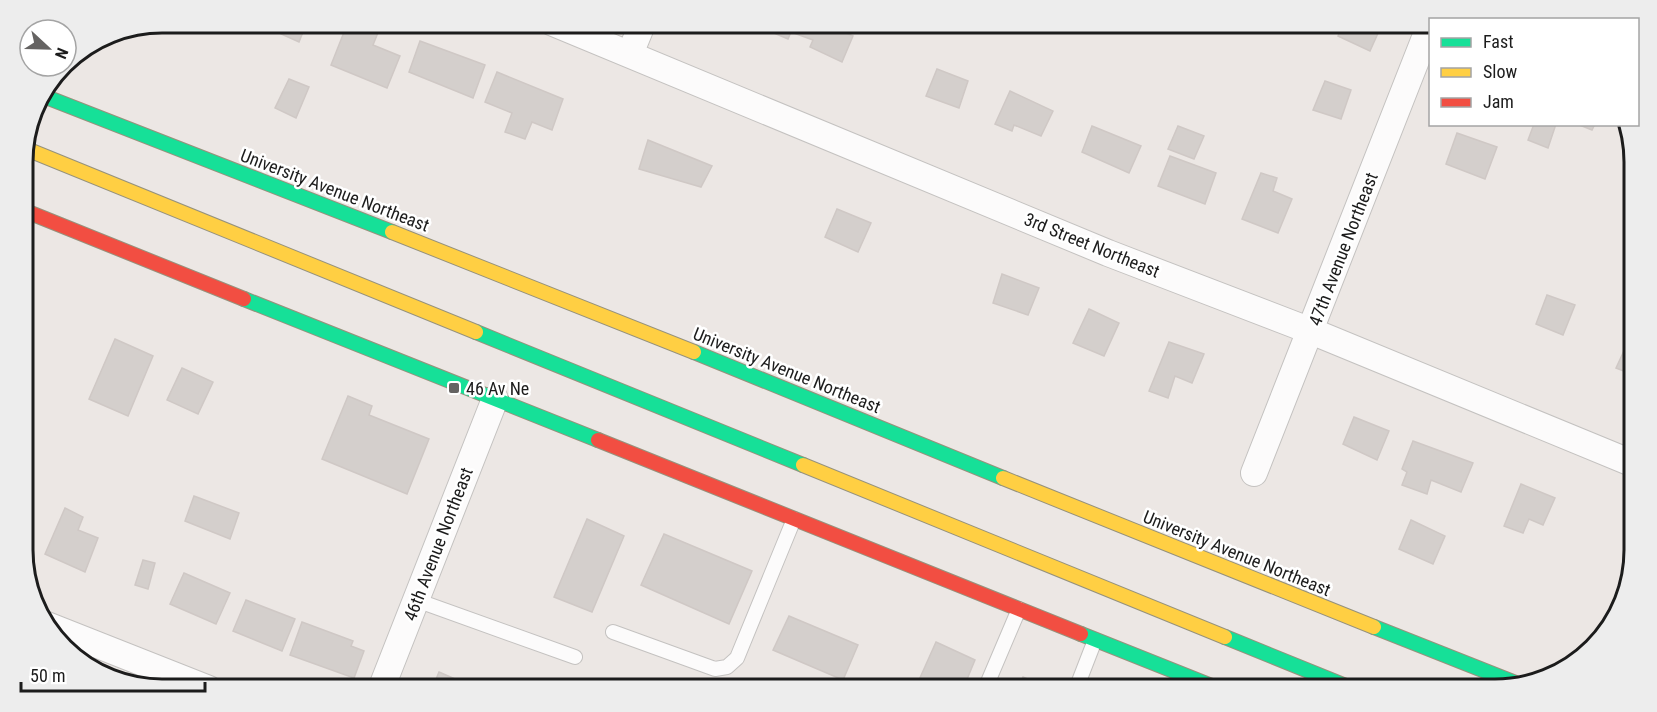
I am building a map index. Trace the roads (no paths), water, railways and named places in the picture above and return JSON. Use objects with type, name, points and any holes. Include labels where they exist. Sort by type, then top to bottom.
[{"type":"main road","name":"University Avenue Northeast","points":[[50,98],[547,292],[1238,574],[1505,679]]},
{"type":"main road","points":[[33,152],[1328,679]]},
{"type":"main road","points":[[33,214],[1019,609],[1095,640],[1179,679]]},
{"type":"street","name":"3rd Street Northeast","points":[[578,33],[1108,253],[1311,331],[1624,460]]},
{"type":"street","points":[[630,54],[638,33]]},
{"type":"street","name":"47th Avenue Northeast","points":[[1254,473],[1428,33]]},
{"type":"street","name":"46th Avenue Northeast","points":[[385,679],[495,399]]},
{"type":"street","points":[[63,631],[182,679]]},
{"type":"lane","points":[[613,632],[716,669],[727,667],[737,658],[794,519]]},
{"type":"lane","points":[[416,600],[575,657]]},
{"type":"lane","points":[[989,679],[1019,609]]},
{"type":"lane","points":[[1080,679],[1095,640]]},
{"type":"place","name":"46 Av Ne","points":[[454,388]]}]
